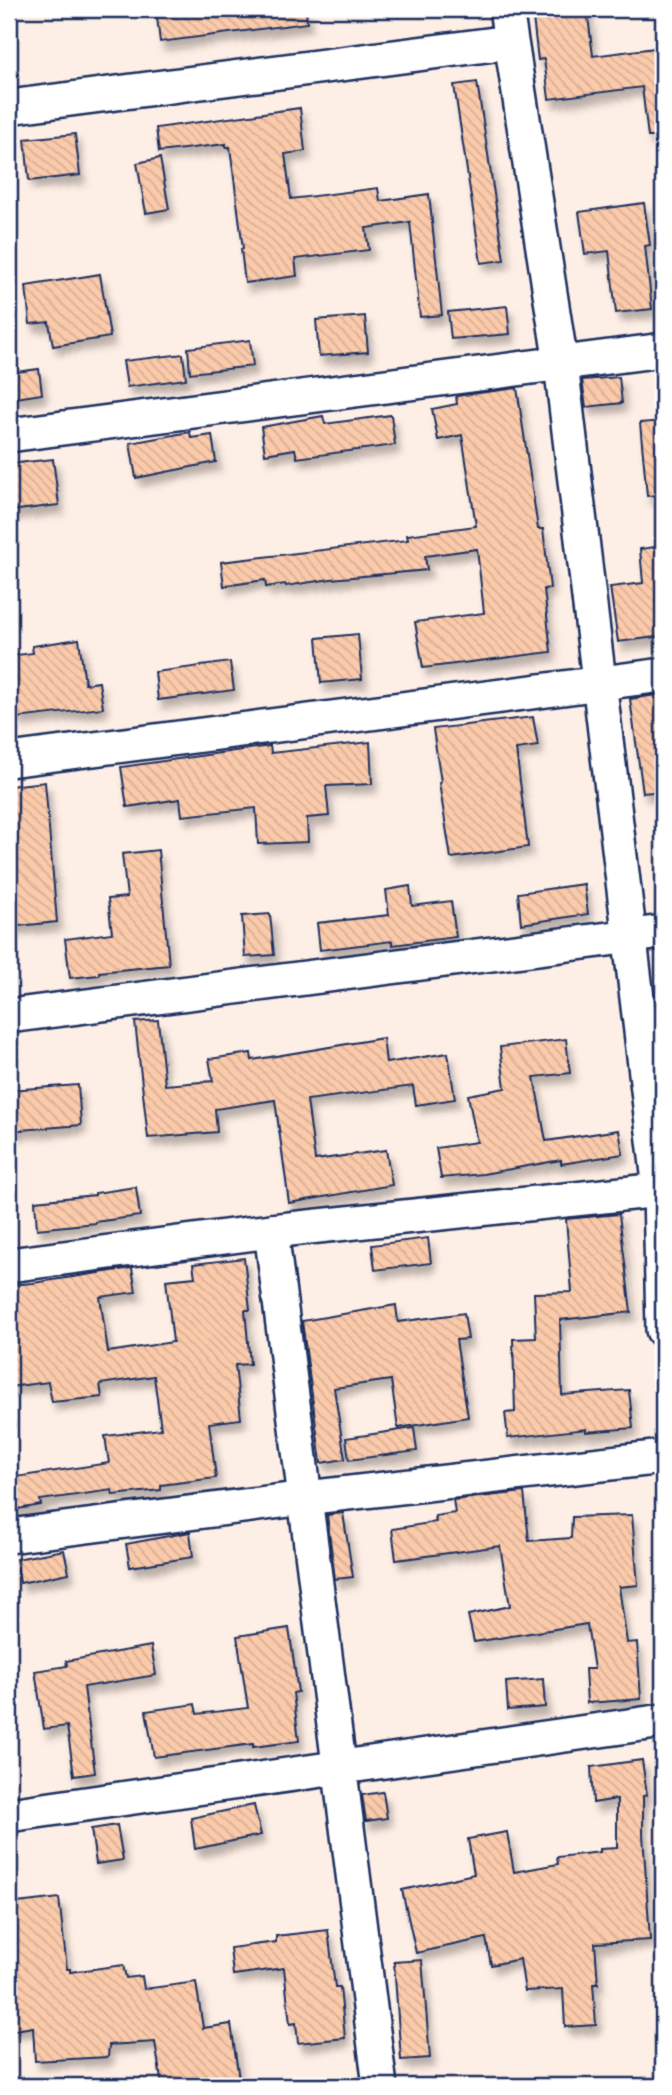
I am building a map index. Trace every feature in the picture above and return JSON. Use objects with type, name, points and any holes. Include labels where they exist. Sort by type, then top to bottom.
[{"type":"street","points":[[506,9],[561,365],[660,1174],[663,1330]]},
{"type":"street","points":[[9,107],[510,42]]},
{"type":"street","points":[[9,435],[663,350]]},
{"type":"street","points":[[9,760],[663,674]]},
{"type":"street","points":[[9,1016],[663,932]]},
{"type":"street","points":[[9,1265],[271,1231],[660,1174]]},
{"type":"street","points":[[271,1231],[380,2086]]},
{"type":"street","points":[[9,1536],[304,1499],[663,1460],[663,1427]]},
{"type":"street","points":[[9,1815],[663,1721]]},
{"type":"building","points":[[156,9],[306,9],[307,23],[160,42]]},
{"type":"building","points":[[532,9],[587,9],[593,56],[663,47],[663,137],[648,137],[642,87],[549,99],[544,59],[538,60]]},
{"type":"building","points":[[477,82],[504,260],[481,263],[454,85]]},
{"type":"building","points":[[300,108],[305,151],[285,154],[291,199],[378,188],[380,201],[429,194],[442,315],[420,317],[410,222],[366,228],[369,250],[295,259],[297,276],[245,283],[230,147],[226,147],[226,144],[159,152],[156,128]]},
{"type":"building","points":[[75,134],[80,175],[29,181],[25,139]]},
{"type":"building","points":[[160,158],[169,209],[146,213],[137,163]]},
{"type":"building","points":[[644,203],[650,245],[645,246],[652,309],[616,313],[609,251],[585,254],[579,212]]},
{"type":"building","points":[[100,274],[110,337],[53,346],[49,322],[30,324],[26,286]]},
{"type":"building","points":[[507,306],[510,334],[451,339],[448,312]]},
{"type":"building","points":[[365,316],[368,352],[319,356],[316,320]]},
{"type":"building","points":[[250,340],[253,366],[190,373],[188,348]]},
{"type":"building","points":[[183,354],[186,379],[127,387],[123,361]]},
{"type":"building","points":[[39,369],[42,394],[9,399],[9,373]]},
{"type":"building","points":[[619,377],[622,403],[586,407],[582,380]]},
{"type":"building","points":[[517,388],[538,529],[543,529],[550,588],[544,589],[551,652],[423,668],[415,622],[484,613],[477,549],[425,556],[427,570],[286,586],[266,587],[265,580],[224,586],[221,562],[408,540],[407,535],[476,526],[462,435],[438,440],[432,409],[457,404],[456,396]]},
{"type":"building","points":[[391,415],[395,445],[297,458],[295,449],[265,454],[261,427],[323,416],[325,424]]},
{"type":"building","points":[[663,421],[663,495],[647,496],[640,423]]},
{"type":"building","points":[[190,432],[191,438],[212,435],[216,462],[136,478],[130,443]]},
{"type":"building","points":[[53,459],[59,505],[9,511],[9,464]]},
{"type":"building","points":[[663,546],[663,636],[618,642],[610,587],[643,583],[640,549]]},
{"type":"building","points":[[358,634],[362,679],[321,683],[317,638]]},
{"type":"building","points":[[79,639],[85,684],[99,682],[103,708],[17,718],[9,656],[33,653],[32,646]]},
{"type":"building","points":[[230,662],[234,690],[158,700],[155,672]]},
{"type":"building","points":[[663,694],[663,791],[643,793],[630,699]]},
{"type":"building","points":[[533,717],[538,746],[516,749],[528,847],[451,858],[433,729]]},
{"type":"building","points":[[370,742],[372,784],[326,786],[329,816],[307,818],[308,842],[258,844],[256,808],[182,816],[180,799],[127,807],[121,767],[270,746],[271,753]]},
{"type":"building","points":[[45,782],[57,922],[9,927],[9,786]]},
{"type":"building","points":[[158,850],[169,965],[99,972],[99,975],[70,978],[65,939],[112,933],[108,899],[127,897],[122,854]]},
{"type":"building","points":[[584,884],[588,914],[521,924],[518,893]]},
{"type":"building","points":[[410,886],[412,906],[451,901],[456,937],[393,945],[392,941],[320,950],[317,923],[389,915],[386,890]]},
{"type":"building","points":[[270,914],[274,955],[245,957],[242,916]]},
{"type":"building","points":[[158,1020],[165,1085],[213,1081],[209,1059],[251,1053],[252,1060],[383,1038],[386,1063],[448,1053],[455,1099],[416,1105],[413,1086],[307,1100],[315,1160],[386,1150],[392,1185],[289,1203],[275,1100],[215,1109],[217,1132],[148,1138],[135,1022]]},
{"type":"building","points":[[566,1039],[570,1073],[534,1077],[546,1141],[619,1130],[623,1154],[561,1164],[561,1160],[483,1174],[441,1178],[436,1148],[477,1142],[468,1095],[505,1088],[500,1047]]},
{"type":"building","points":[[78,1085],[81,1125],[9,1131],[9,1090]]},
{"type":"building","points":[[136,1187],[140,1216],[37,1229],[35,1201],[95,1195]]},
{"type":"building","points":[[619,1214],[631,1312],[560,1320],[562,1395],[629,1390],[633,1428],[586,1432],[586,1429],[508,1438],[505,1413],[515,1412],[513,1339],[536,1338],[534,1293],[572,1292],[566,1219]]},
{"type":"building","points":[[428,1238],[431,1263],[375,1270],[372,1245]]},
{"type":"building","points":[[244,1258],[250,1310],[245,1310],[250,1364],[235,1365],[241,1419],[209,1423],[216,1478],[161,1485],[161,1490],[113,1495],[112,1490],[40,1500],[41,1505],[12,1510],[9,1478],[109,1463],[105,1436],[161,1429],[154,1376],[100,1384],[102,1397],[52,1402],[48,1382],[9,1387],[9,1285],[132,1268],[136,1292],[100,1297],[108,1352],[173,1342],[166,1280],[195,1277],[193,1264]]},
{"type":"building","points":[[396,1305],[398,1322],[464,1313],[468,1339],[456,1340],[468,1417],[398,1428],[391,1380],[334,1388],[345,1459],[321,1463],[302,1321]]},
{"type":"building","points":[[414,1428],[417,1451],[349,1460],[346,1438]]},
{"type":"building","points":[[524,1492],[529,1541],[571,1538],[572,1517],[632,1515],[638,1585],[619,1587],[627,1643],[637,1642],[641,1699],[587,1703],[585,1669],[594,1669],[587,1624],[474,1642],[468,1615],[510,1606],[500,1546],[396,1560],[392,1529],[436,1522],[435,1516],[455,1513],[453,1500]]},
{"type":"building","points":[[343,1513],[353,1577],[335,1579],[327,1515]]},
{"type":"building","points":[[190,1532],[193,1557],[130,1567],[126,1544]]},
{"type":"building","points":[[64,1550],[69,1573],[20,1583],[16,1559]]},
{"type":"building","points":[[289,1628],[298,1692],[293,1693],[299,1741],[154,1757],[146,1711],[195,1704],[197,1714],[248,1708],[237,1636]]},
{"type":"building","points":[[151,1646],[156,1675],[84,1687],[95,1773],[74,1776],[67,1726],[44,1729],[35,1671],[67,1666],[66,1661]]},
{"type":"building","points":[[543,1679],[545,1707],[508,1710],[506,1682]]},
{"type":"building","points":[[642,1760],[647,1795],[643,1796],[643,1834],[650,1940],[595,1943],[598,1984],[593,1984],[596,2025],[565,2027],[563,1989],[525,1991],[520,1959],[491,1965],[486,1938],[416,1953],[402,1890],[474,1874],[468,1839],[507,1832],[514,1872],[558,1864],[557,1857],[617,1848],[617,1799],[593,1803],[591,1767]]},
{"type":"building","points":[[383,1792],[387,1818],[366,1821],[362,1795]]},
{"type":"building","points":[[254,1805],[261,1835],[195,1849],[191,1818]]},
{"type":"building","points":[[117,1825],[123,1860],[96,1864],[91,1829]]},
{"type":"building","points":[[59,1898],[67,1969],[70,1969],[70,1972],[123,1965],[126,1978],[142,1976],[144,1989],[196,1982],[203,2028],[231,2024],[240,2086],[162,2086],[155,2042],[109,2045],[108,2057],[35,2061],[33,2027],[9,2031],[9,1904]]},
{"type":"building","points":[[328,1930],[335,1987],[340,1987],[345,2038],[298,2043],[296,2023],[290,2024],[284,1968],[233,1975],[230,1948],[276,1942],[276,1936]]},
{"type":"building","points":[[422,1960],[430,2058],[401,2060],[394,1962]]}]
